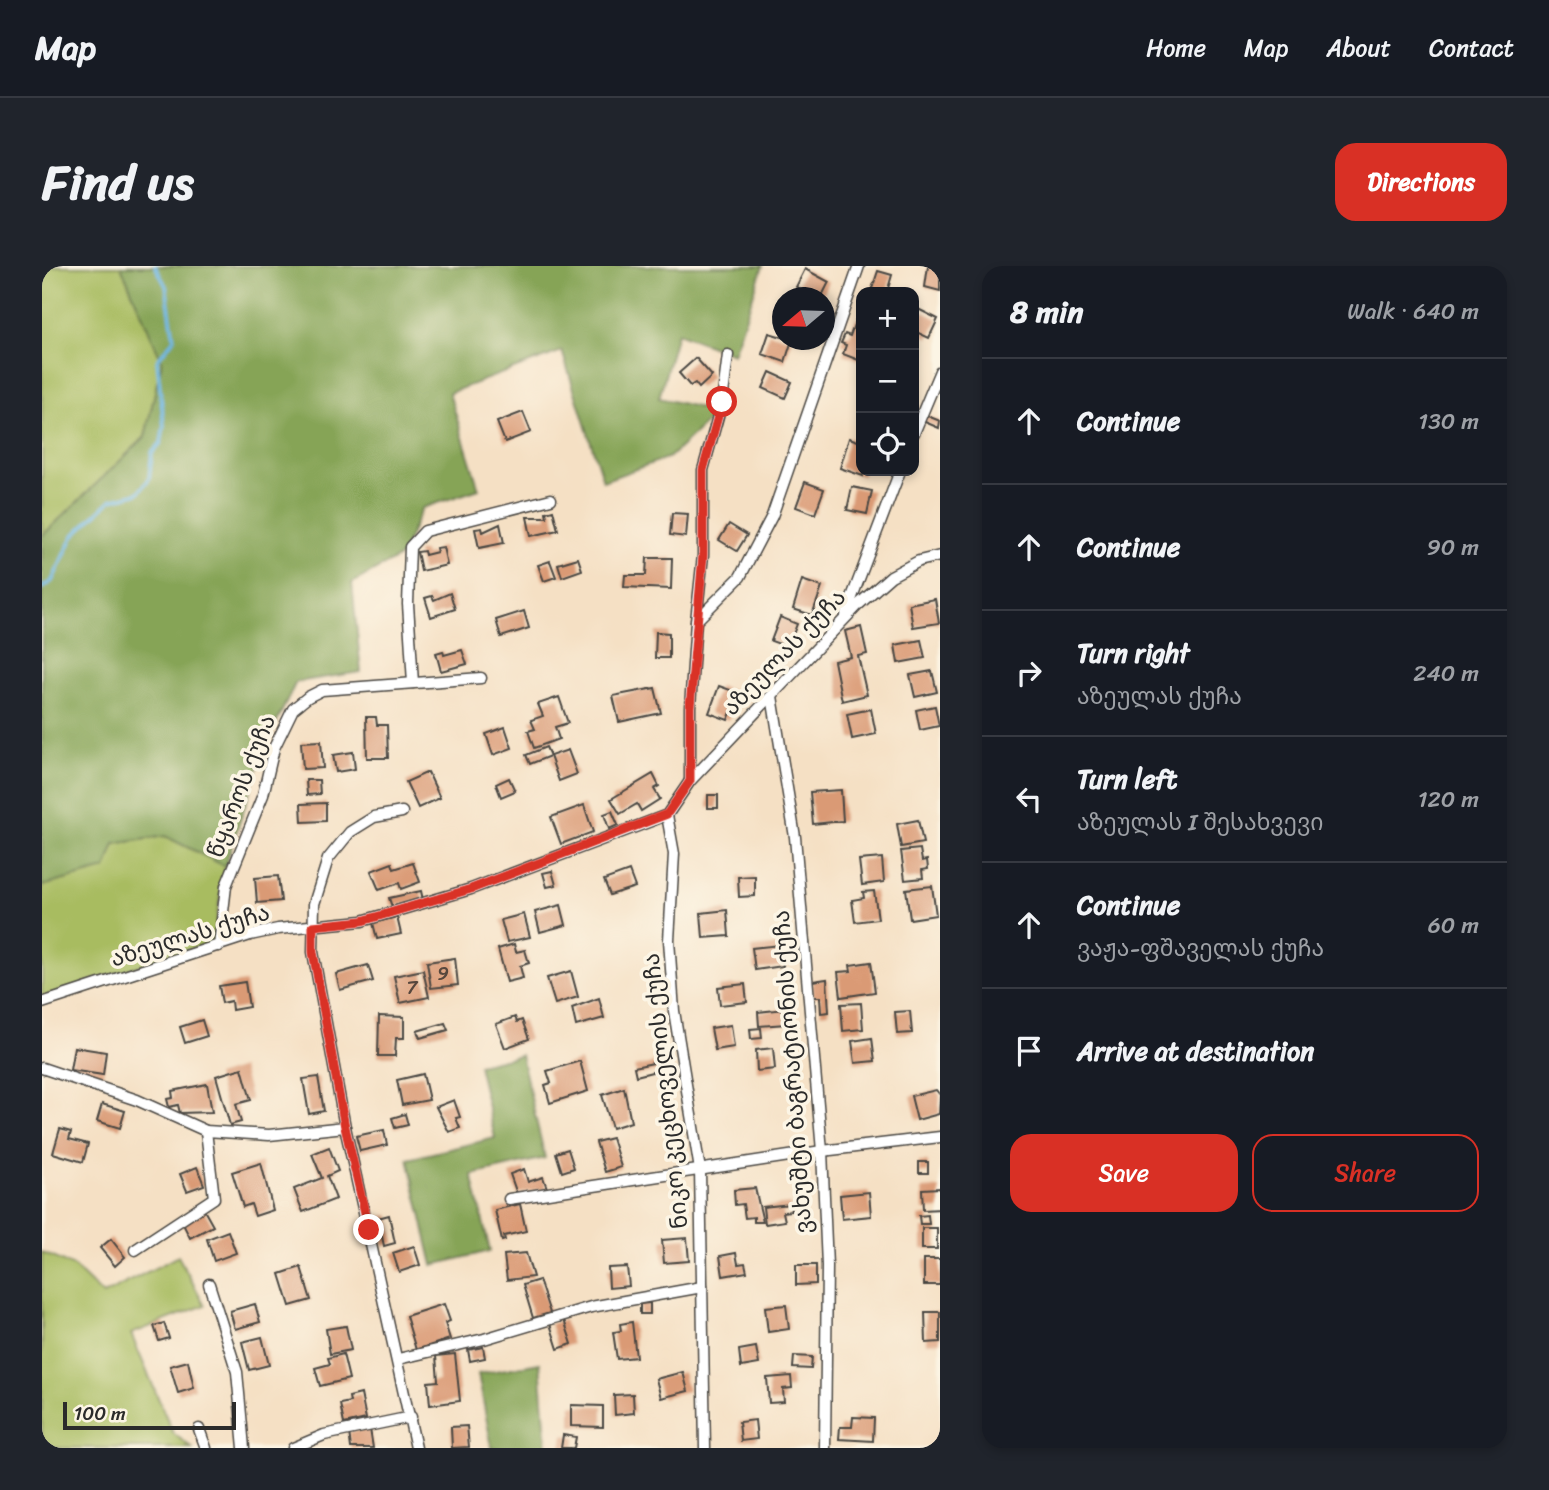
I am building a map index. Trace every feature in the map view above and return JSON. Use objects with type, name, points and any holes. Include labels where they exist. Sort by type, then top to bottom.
[{"type":"street","points":[[696,621],[740,577],[772,516],[859,266]]},
{"type":"street","points":[[690,781],[690,707],[703,555],[703,470],[722,402],[728,355]]},
{"type":"street","points":[[919,421],[940,371]]},
{"type":"street","points":[[844,619],[898,476]]},
{"type":"street","points":[[414,683],[408,604],[410,547],[425,531],[551,499]]},
{"type":"street","name":"აზეულას ქუჩა","points":[[42,1003],[278,929],[362,921],[471,889],[667,814],[690,781],[844,619],[891,576],[919,561],[940,556]]},
{"type":"street","name":"წყაროს ქუჩა","points":[[219,946],[226,886],[231,868],[262,795],[274,748],[293,709],[322,690],[481,678]]},
{"type":"street","name":"ვახუშტი ბაგრატიონის ქუჩა","points":[[772,696],[795,837],[822,1151],[827,1266],[825,1448]]},
{"type":"street","points":[[402,812],[374,817],[351,832],[328,859],[316,892],[313,952],[345,1127],[416,1448]]},
{"type":"street","name":"ნიკო კეცხოველის ქუჩა","points":[[667,814],[674,854],[669,940],[674,1011],[700,1170],[705,1448]]},
{"type":"street","points":[[42,1068],[137,1100],[206,1131],[269,1135],[345,1127]]},
{"type":"street","points":[[135,1250],[214,1198],[206,1131]]},
{"type":"street","points":[[509,1199],[822,1151],[940,1137]]},
{"type":"street","points":[[209,1284],[237,1372],[244,1448]]},
{"type":"street","points":[[398,1359],[484,1339],[590,1307],[702,1287]]},
{"type":"street","points":[[293,1448],[324,1435],[411,1417]]},
{"type":"street","points":[[199,1429],[206,1448]]},
{"type":"green space","points":[[42,266],[121,266],[162,361],[145,437],[42,536]]},
{"type":"green space","points":[[121,266],[763,266],[733,354],[677,333],[659,398],[718,412],[670,457],[603,481],[562,351],[449,393],[479,489],[422,508],[401,556],[352,583],[361,672],[296,682],[265,746],[225,866],[165,836],[115,844],[106,869],[42,886],[42,536],[145,437],[162,361]]},
{"type":"green space","points":[[165,836],[225,866],[213,942],[42,997],[42,886],[106,869],[115,844]]},
{"type":"green space","points":[[521,1055],[545,1158],[472,1175],[490,1251],[433,1265],[408,1159],[495,1138],[478,1065]]},
{"type":"green space","points":[[42,1252],[74,1267],[103,1295],[178,1256],[205,1305],[131,1334],[173,1433],[192,1448],[42,1448]]},
{"type":"green space","points":[[540,1363],[547,1448],[492,1448],[478,1374]]},
{"type":"building","points":[[928,266],[940,266],[940,291],[925,287]]},
{"type":"building","points":[[805,269],[829,282],[826,287],[796,287]]},
{"type":"building","points":[[878,271],[892,275],[888,287],[873,287]]},
{"type":"building","points":[[919,310],[938,319],[929,338],[919,333]]},
{"type":"building","points":[[856,319],[856,359],[843,354],[846,345],[841,343],[845,334],[850,336]]},
{"type":"building","points":[[769,333],[772,334],[772,350],[789,350],[785,362],[762,354]]},
{"type":"building","points":[[696,358],[712,376],[699,388],[695,383],[690,386],[679,373]]},
{"type":"building","points":[[770,372],[792,382],[785,398],[763,388]]},
{"type":"building","points":[[523,412],[531,432],[505,442],[497,422]]},
{"type":"building","points":[[925,415],[940,421],[939,428],[925,422]]},
{"type":"building","points":[[849,438],[856,440],[856,474],[840,468]]},
{"type":"building","points":[[805,482],[824,489],[815,514],[796,507]]},
{"type":"building","points":[[852,487],[872,491],[867,514],[847,510]]},
{"type":"building","points":[[553,510],[558,530],[531,536],[527,517],[547,517],[546,512]]},
{"type":"building","points":[[672,513],[688,514],[686,537],[670,535]]},
{"type":"building","points":[[500,524],[504,543],[479,548],[475,529],[482,528],[483,532]]},
{"type":"building","points":[[729,524],[747,535],[737,551],[719,540]]},
{"type":"building","points":[[443,547],[447,565],[421,571],[417,552],[424,551],[425,555],[437,552],[436,548]]},
{"type":"building","points":[[578,558],[582,570],[562,577],[558,564]]},
{"type":"building","points":[[647,558],[672,558],[671,589],[624,587],[625,575],[646,575]]},
{"type":"building","points":[[550,561],[556,577],[544,581],[538,565]]},
{"type":"building","points":[[802,580],[822,587],[812,615],[793,609]]},
{"type":"building","points":[[450,593],[455,609],[431,617],[425,598],[432,596],[434,600]]},
{"type":"building","points":[[935,599],[939,623],[913,627],[909,604]]},
{"type":"building","points":[[524,611],[529,628],[501,637],[496,620]]},
{"type":"building","points":[[780,617],[797,624],[788,647],[771,641]]},
{"type":"building","points":[[861,627],[867,654],[858,656],[867,695],[842,701],[834,661],[851,657],[845,631]]},
{"type":"building","points":[[656,632],[669,633],[669,658],[655,658]]},
{"type":"building","points":[[921,640],[925,658],[898,663],[895,645]]},
{"type":"building","points":[[462,650],[467,664],[441,671],[436,653],[443,651],[444,655]]},
{"type":"building","points":[[932,671],[937,692],[915,697],[910,675]]},
{"type":"building","points":[[719,686],[739,693],[728,720],[709,713]]},
{"type":"building","points":[[655,688],[661,713],[619,722],[613,696]]},
{"type":"building","points":[[559,697],[568,723],[555,727],[559,739],[534,748],[528,731],[535,729],[531,720],[543,716],[538,704]]},
{"type":"building","points":[[935,706],[939,726],[920,730],[916,710]]},
{"type":"building","points":[[871,709],[876,734],[852,739],[847,714]]},
{"type":"building","points":[[366,717],[376,717],[377,725],[387,725],[388,758],[367,758]]},
{"type":"building","points":[[505,727],[512,748],[493,755],[486,734]]},
{"type":"building","points":[[321,741],[323,768],[303,769],[301,742]]},
{"type":"building","points":[[546,747],[550,756],[530,764],[526,755]]},
{"type":"building","points":[[568,750],[577,774],[559,781],[550,756]]},
{"type":"building","points":[[353,752],[355,769],[336,772],[333,755]]},
{"type":"building","points":[[428,772],[440,798],[418,808],[406,782]]},
{"type":"building","points":[[653,774],[659,786],[654,789],[660,799],[641,811],[637,804],[620,814],[611,799]]},
{"type":"building","points":[[509,778],[515,791],[501,797],[496,784]]},
{"type":"building","points":[[306,780],[319,780],[320,794],[307,795]]},
{"type":"building","points":[[841,790],[843,821],[813,824],[810,792]]},
{"type":"building","points":[[708,795],[718,795],[718,808],[708,808]]},
{"type":"building","points":[[326,803],[326,821],[302,822],[301,804]]},
{"type":"building","points":[[584,805],[593,832],[561,844],[551,817]]},
{"type":"building","points":[[612,811],[618,825],[609,829],[604,814]]},
{"type":"building","points":[[918,820],[923,843],[901,847],[897,824]]},
{"type":"building","points":[[920,849],[922,861],[927,860],[928,869],[922,870],[923,878],[905,880],[901,851]]},
{"type":"building","points":[[882,858],[884,882],[862,885],[859,860]]},
{"type":"building","points":[[392,863],[394,869],[413,863],[420,882],[401,889],[399,883],[379,890],[371,871]]},
{"type":"building","points":[[552,871],[556,885],[547,887],[543,873]]},
{"type":"building","points":[[629,871],[635,887],[610,895],[604,880]]},
{"type":"building","points":[[278,876],[281,901],[257,903],[255,878]]},
{"type":"building","points":[[755,876],[755,896],[739,897],[738,877]]},
{"type":"building","points":[[932,886],[936,915],[910,919],[906,889]]},
{"type":"building","points":[[421,891],[423,900],[392,907],[389,898]]},
{"type":"building","points":[[874,891],[878,919],[855,922],[852,900],[864,898],[863,892]]},
{"type":"building","points":[[561,905],[566,925],[540,932],[535,912]]},
{"type":"building","points":[[727,910],[729,936],[703,938],[701,913]]},
{"type":"building","points":[[524,914],[530,937],[507,942],[501,920]]},
{"type":"building","points":[[397,917],[401,934],[377,939],[373,923]]},
{"type":"building","points":[[514,944],[516,952],[525,950],[529,963],[520,966],[523,978],[507,982],[498,949]]},
{"type":"building","points":[[780,945],[783,966],[755,970],[752,948]]},
{"type":"building","points":[[455,958],[458,985],[431,988],[427,962]]},
{"type":"building","points":[[871,962],[875,992],[841,997],[838,972],[851,971],[850,965]]},
{"type":"building","points":[[368,965],[373,981],[340,990],[336,974]]},
{"type":"building","points":[[423,970],[429,997],[400,1003],[394,976]]},
{"type":"building","points":[[571,971],[578,997],[555,1004],[547,978]]},
{"type":"building","points":[[827,979],[829,1012],[821,1013],[820,997],[813,997],[812,981]]},
{"type":"building","points":[[245,982],[249,1007],[232,1010],[231,1001],[222,1003],[219,986]]},
{"type":"building","points":[[745,984],[747,1002],[720,1005],[718,987]]},
{"type":"building","points":[[599,998],[604,1018],[576,1026],[572,1008]]},
{"type":"building","points":[[861,1003],[863,1029],[843,1031],[841,1004]]},
{"type":"building","points":[[785,1009],[786,1024],[759,1026],[758,1012]]},
{"type":"building","points":[[910,1011],[912,1033],[897,1034],[895,1012]]},
{"type":"building","points":[[379,1016],[404,1017],[404,1038],[396,1038],[395,1056],[378,1056]]},
{"type":"building","points":[[515,1017],[517,1022],[522,1020],[529,1039],[505,1048],[496,1024]]},
{"type":"building","points":[[202,1020],[207,1036],[185,1043],[180,1027]]},
{"type":"building","points":[[445,1023],[448,1030],[420,1038],[417,1031]]},
{"type":"building","points":[[731,1025],[734,1047],[715,1050],[711,1028]]},
{"type":"building","points":[[761,1028],[762,1038],[751,1039],[750,1029]]},
{"type":"building","points":[[872,1038],[875,1061],[855,1063],[852,1041]]},
{"type":"building","points":[[74,1047],[106,1052],[103,1075],[70,1070]]},
{"type":"building","points":[[773,1048],[775,1069],[757,1071],[756,1050]]},
{"type":"building","points":[[580,1061],[588,1091],[550,1103],[545,1085],[551,1083],[547,1071]]},
{"type":"building","points":[[658,1062],[660,1070],[636,1076],[634,1067]]},
{"type":"building","points":[[242,1068],[251,1100],[236,1104],[241,1122],[230,1125],[216,1076]]},
{"type":"building","points":[[423,1074],[429,1100],[402,1105],[397,1080]]},
{"type":"building","points":[[318,1077],[324,1111],[309,1114],[303,1079]]},
{"type":"building","points":[[207,1084],[212,1112],[180,1113],[178,1105],[169,1107],[167,1099],[173,1098],[172,1091]]},
{"type":"building","points":[[624,1088],[631,1122],[612,1128],[602,1095]]},
{"type":"building","points":[[936,1090],[940,1095],[939,1114],[917,1120],[911,1096]]},
{"type":"building","points":[[454,1100],[460,1117],[456,1118],[460,1128],[449,1132],[436,1107]]},
{"type":"building","points":[[102,1104],[125,1111],[120,1128],[97,1121]]},
{"type":"building","points":[[405,1114],[408,1125],[395,1128],[392,1118]]},
{"type":"building","points":[[60,1129],[71,1132],[69,1139],[88,1144],[83,1162],[53,1153]]},
{"type":"building","points":[[384,1130],[387,1145],[360,1151],[356,1136]]},
{"type":"building","points":[[612,1138],[621,1167],[605,1172],[596,1142]]},
{"type":"building","points":[[329,1147],[338,1171],[327,1176],[336,1199],[303,1212],[294,1189],[322,1178],[312,1154]]},
{"type":"building","points":[[568,1149],[574,1168],[562,1172],[556,1153]]},
{"type":"building","points":[[919,1162],[928,1162],[928,1173],[919,1173]]},
{"type":"building","points":[[261,1163],[273,1210],[255,1216],[251,1204],[243,1207],[232,1172]]},
{"type":"building","points":[[197,1167],[204,1185],[187,1191],[180,1174]]},
{"type":"building","points":[[524,1169],[528,1182],[543,1177],[547,1188],[517,1194],[510,1174]]},
{"type":"building","points":[[755,1188],[763,1222],[754,1222],[754,1217],[745,1218],[743,1204],[735,1205],[734,1190]]},
{"type":"building","points":[[940,1188],[940,1209],[923,1210],[922,1189]]},
{"type":"building","points":[[869,1192],[871,1216],[842,1219],[840,1195]]},
{"type":"building","points":[[520,1204],[526,1231],[504,1236],[505,1240],[502,1241],[495,1210]]},
{"type":"building","points":[[790,1204],[791,1211],[783,1212],[785,1221],[765,1224],[763,1207]]},
{"type":"building","points":[[204,1210],[213,1226],[190,1238],[182,1222]]},
{"type":"building","points":[[389,1215],[395,1243],[384,1246],[378,1218]]},
{"type":"building","points":[[928,1215],[929,1224],[920,1224],[919,1216]]},
{"type":"building","points":[[922,1228],[937,1228],[937,1249],[922,1249]]},
{"type":"building","points":[[228,1231],[236,1253],[214,1261],[207,1239]]},
{"type":"building","points":[[687,1238],[689,1261],[664,1263],[662,1240]]},
{"type":"building","points":[[111,1239],[125,1257],[115,1266],[100,1248]]},
{"type":"building","points":[[414,1246],[420,1265],[399,1272],[393,1253]]},
{"type":"building","points":[[526,1253],[533,1277],[507,1280],[504,1255]]},
{"type":"building","points":[[736,1253],[738,1264],[745,1263],[747,1272],[723,1276],[720,1256]]},
{"type":"building","points":[[924,1259],[940,1259],[940,1285],[924,1285]]},
{"type":"building","points":[[796,1265],[816,1265],[816,1284],[796,1285]]},
{"type":"building","points":[[301,1267],[311,1300],[290,1306],[280,1274]]},
{"type":"building","points":[[627,1267],[629,1286],[609,1288],[608,1268]]},
{"type":"building","points":[[539,1280],[550,1313],[533,1318],[523,1285]]},
{"type":"building","points":[[650,1303],[650,1314],[640,1314],[640,1304]]},
{"type":"building","points":[[255,1304],[260,1322],[235,1329],[230,1311]]},
{"type":"building","points":[[444,1304],[450,1321],[445,1323],[450,1339],[416,1350],[406,1316]]},
{"type":"building","points":[[786,1305],[789,1329],[768,1332],[765,1307]]},
{"type":"building","points":[[925,1312],[940,1312],[940,1342],[926,1343]]},
{"type":"building","points":[[564,1320],[572,1344],[558,1349],[550,1324]]},
{"type":"building","points":[[632,1322],[636,1357],[617,1359],[613,1332],[621,1331],[620,1324]]},
{"type":"building","points":[[164,1323],[169,1338],[159,1341],[154,1326]]},
{"type":"building","points":[[346,1326],[351,1350],[330,1354],[326,1329]]},
{"type":"building","points":[[262,1337],[269,1365],[249,1370],[242,1342]]},
{"type":"building","points":[[483,1347],[485,1358],[470,1361],[468,1350]]},
{"type":"building","points":[[756,1347],[759,1364],[741,1367],[739,1350]]},
{"type":"building","points":[[343,1354],[349,1379],[320,1386],[315,1368],[330,1364],[328,1358]]},
{"type":"building","points":[[455,1354],[460,1401],[430,1405],[428,1382],[438,1381],[436,1356]]},
{"type":"building","points":[[794,1356],[812,1357],[811,1369],[793,1368]]},
{"type":"building","points":[[188,1361],[194,1388],[178,1393],[170,1366]]},
{"type":"building","points":[[683,1372],[688,1391],[661,1398],[656,1379]]},
{"type":"building","points":[[791,1376],[792,1388],[783,1389],[784,1402],[769,1403],[767,1378]]},
{"type":"building","points":[[361,1394],[366,1419],[344,1424],[340,1404],[350,1402],[349,1397]]},
{"type":"building","points":[[633,1394],[634,1413],[615,1415],[614,1395]]},
{"type":"building","points":[[571,1405],[603,1406],[603,1427],[571,1426]]},
{"type":"building","points":[[853,1417],[874,1418],[873,1441],[839,1439],[840,1427],[852,1427]]},
{"type":"building","points":[[755,1420],[757,1439],[741,1441],[739,1422]]},
{"type":"building","points":[[467,1426],[469,1447],[452,1448],[451,1427]]},
{"type":"building","points":[[370,1429],[373,1448],[351,1448],[349,1432]]},
{"type":"building","points":[[563,1435],[576,1437],[574,1448],[561,1448]]},
{"type":"waterway","points":[[42,588],[52,581],[74,535],[111,500],[138,493],[149,479],[152,453],[161,443],[164,426],[157,360],[174,339],[166,286],[155,266]]},
{"type":"route","points":[[369,1230],[345,1127],[338,1075],[313,952],[313,926],[362,921],[471,889],[667,814],[690,781],[690,707],[703,555],[703,470],[722,402]]}]
